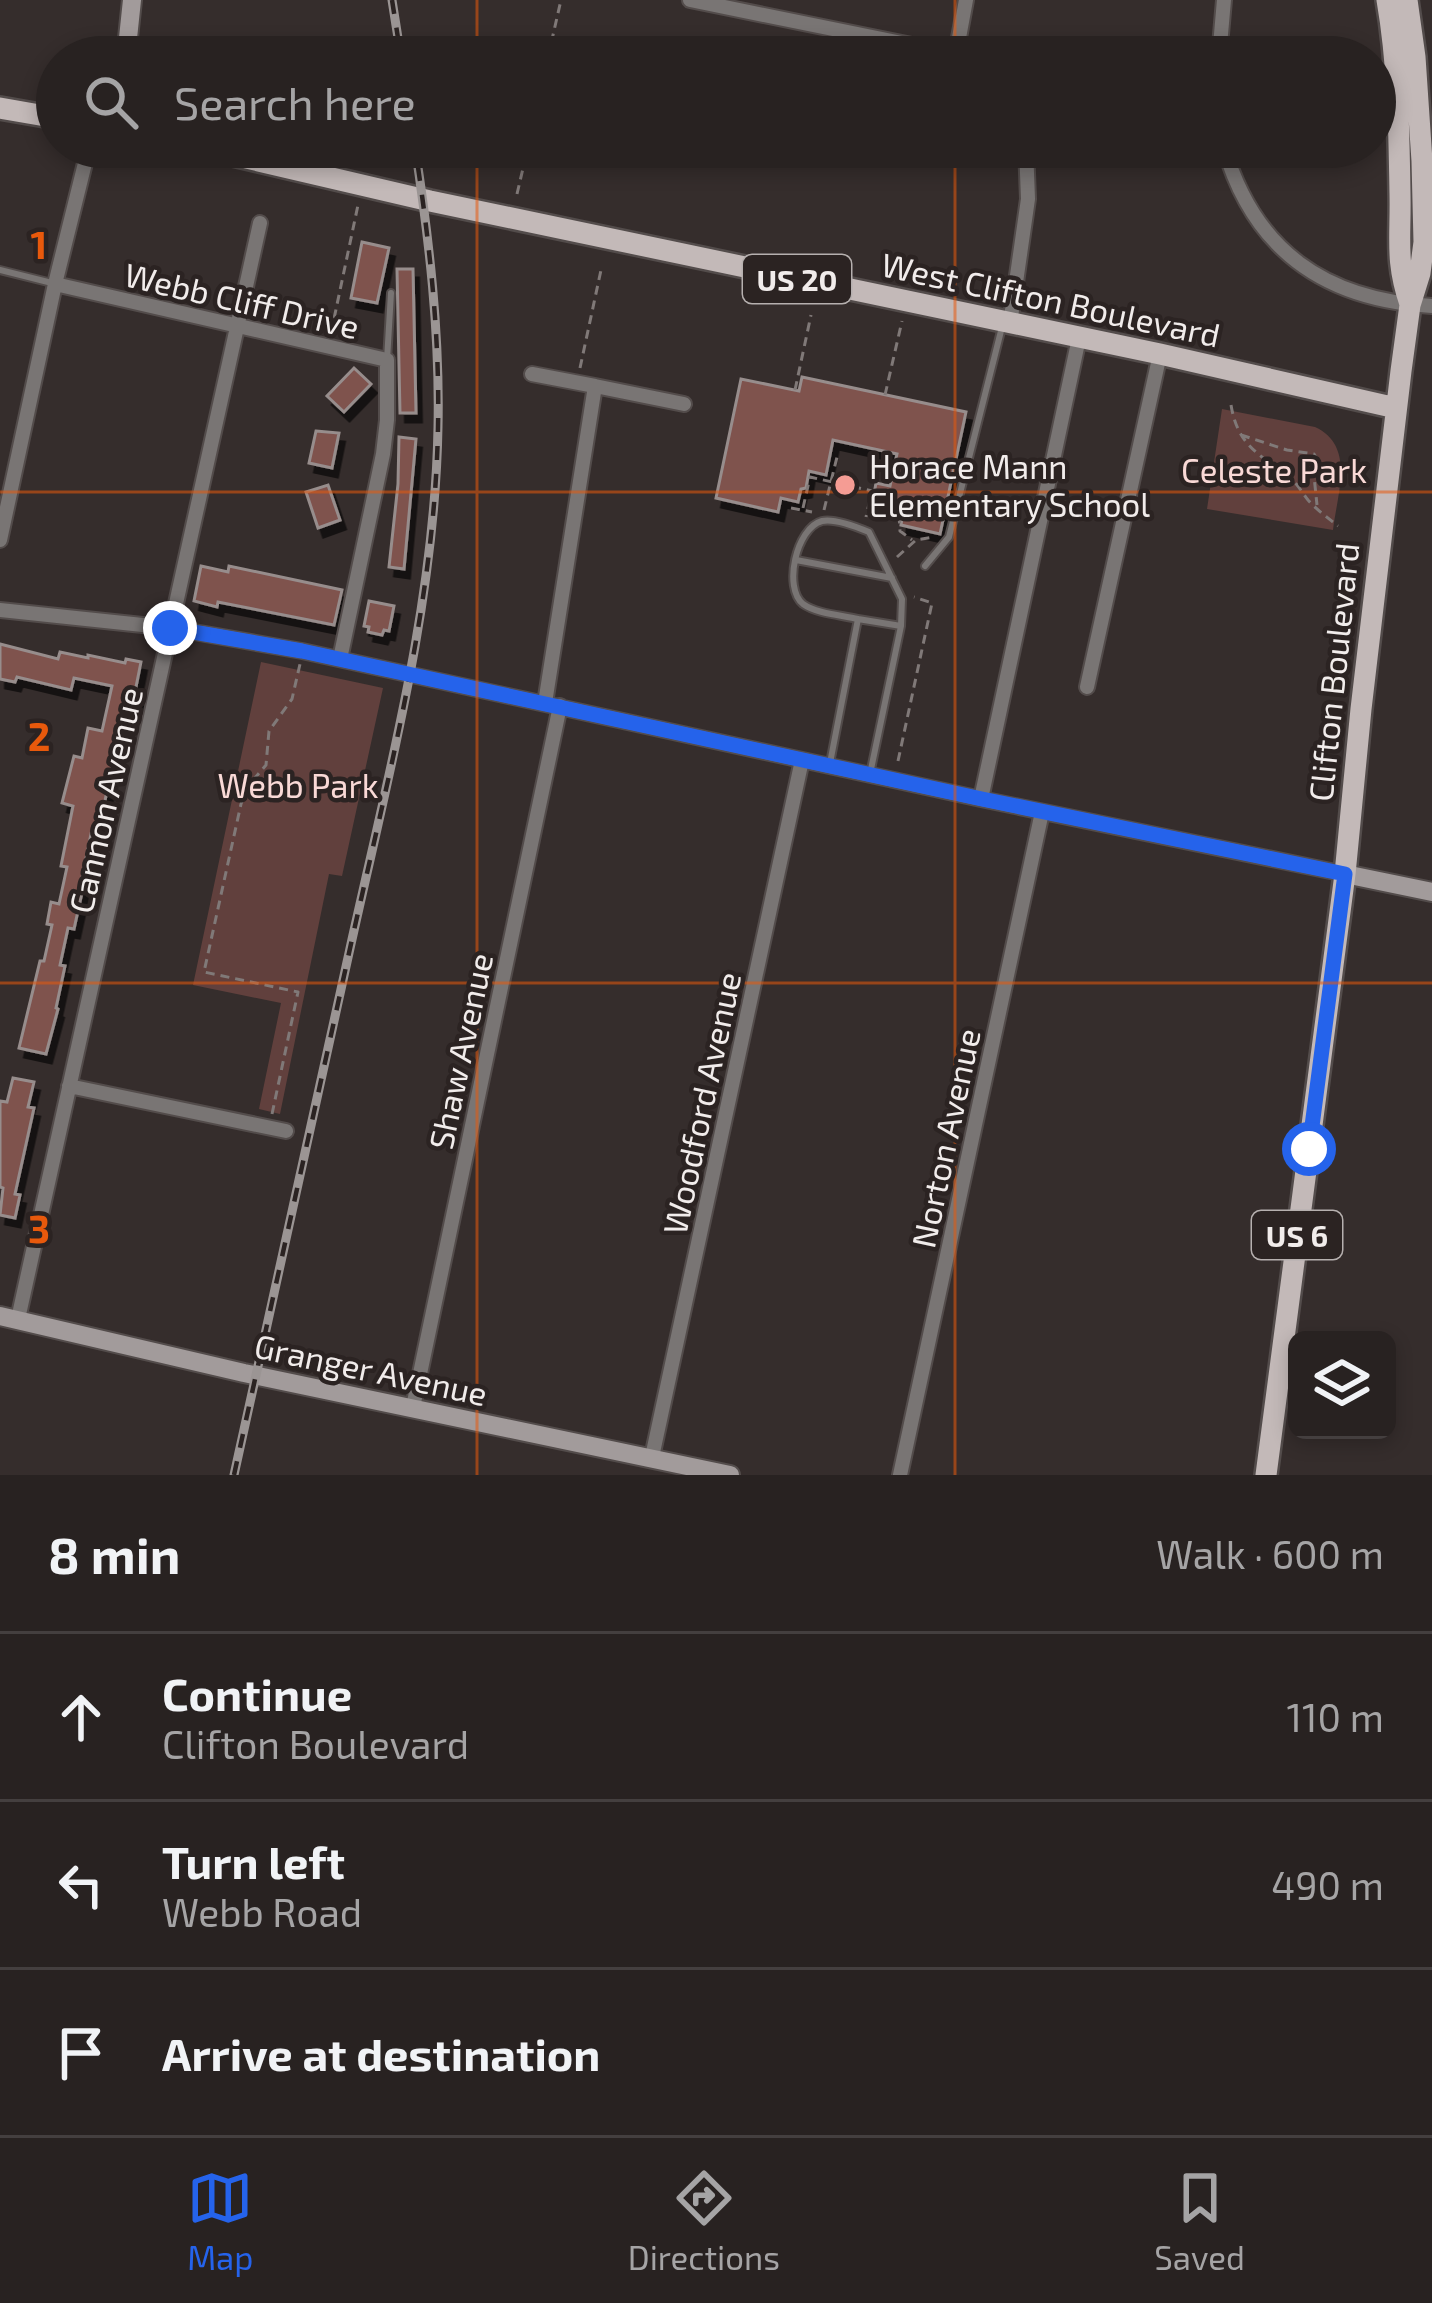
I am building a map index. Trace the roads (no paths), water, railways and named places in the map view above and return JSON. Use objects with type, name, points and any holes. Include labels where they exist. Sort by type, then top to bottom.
[{"type":"main road","name":"Clifton Boulevard","points":[[1388,0],[1391,36]]},
{"type":"main road","name":"Clifton Boulevard","points":[[1266,1475],[1345,874],[1396,408],[1421,305],[1423,160],[1407,0]]},
{"type":"main road","name":"Clifton Boulevard","points":[[1396,95],[1398,252],[1421,305]]},
{"type":"main road","points":[[0,108],[36,114]]},
{"type":"main road","name":"West Clifton Boulevard","points":[[289,168],[1396,408]]},
{"type":"street","points":[[128,36],[132,0]]},
{"type":"street","points":[[690,0],[865,36]]},
{"type":"street","points":[[961,36],[966,0]]},
{"type":"street","points":[[1221,36],[1223,0]]},
{"type":"street","points":[[0,540],[84,168]]},
{"type":"street","points":[[1007,323],[1028,199],[1027,168]]},
{"type":"street","points":[[1230,168],[1253,217],[1279,249],[1360,294],[1421,305]]},
{"type":"street","name":"Cannon Avenue","points":[[9,1318],[69,1086],[260,223]]},
{"type":"street","name":"Webb Cliff Drive","points":[[56,284],[387,360],[383,454],[340,659]]},
{"type":"street","points":[[982,799],[1079,338]]},
{"type":"street","points":[[1087,687],[1160,354]]},
{"type":"street","points":[[532,374],[684,404]]},
{"type":"street","name":"Shaw Avenue","points":[[413,1407],[552,704],[596,386]]},
{"type":"street","points":[[0,610],[170,628],[302,651],[1432,892]]},
{"type":"street","name":"Woodford Avenue","points":[[652,1457],[802,760]]},
{"type":"street","name":"Norton Avenue","points":[[900,1475],[1042,812]]},
{"type":"street","points":[[69,1086],[286,1131]]},
{"type":"street","name":"Granger Avenue","points":[[9,1318],[730,1475]]},
{"type":"lane","name":"Webb Cliff Drive","points":[[0,270],[56,284]]},
{"type":"lane","points":[[387,360],[391,293]]},
{"type":"lane","points":[[925,566],[949,538],[1007,323]]},
{"type":"lane","points":[[870,774],[901,626],[902,599],[868,532],[827,520],[804,535],[797,548],[793,583],[798,599],[805,605],[901,626]]},
{"type":"lane","points":[[796,560],[892,578]]},
{"type":"lane","points":[[830,766],[859,619]]},
{"type":"railway","points":[[392,0],[398,36]]},
{"type":"railway","points":[[234,1475],[419,626],[438,427],[429,251],[418,168]]},
{"type":"place","name":"Horace Mann Elementary School","points":[[845,485]]},
{"type":"park label","name":"Celeste Park","points":[[1274,470]]},
{"type":"park label","name":"Webb Park","points":[[298,785]]}]
